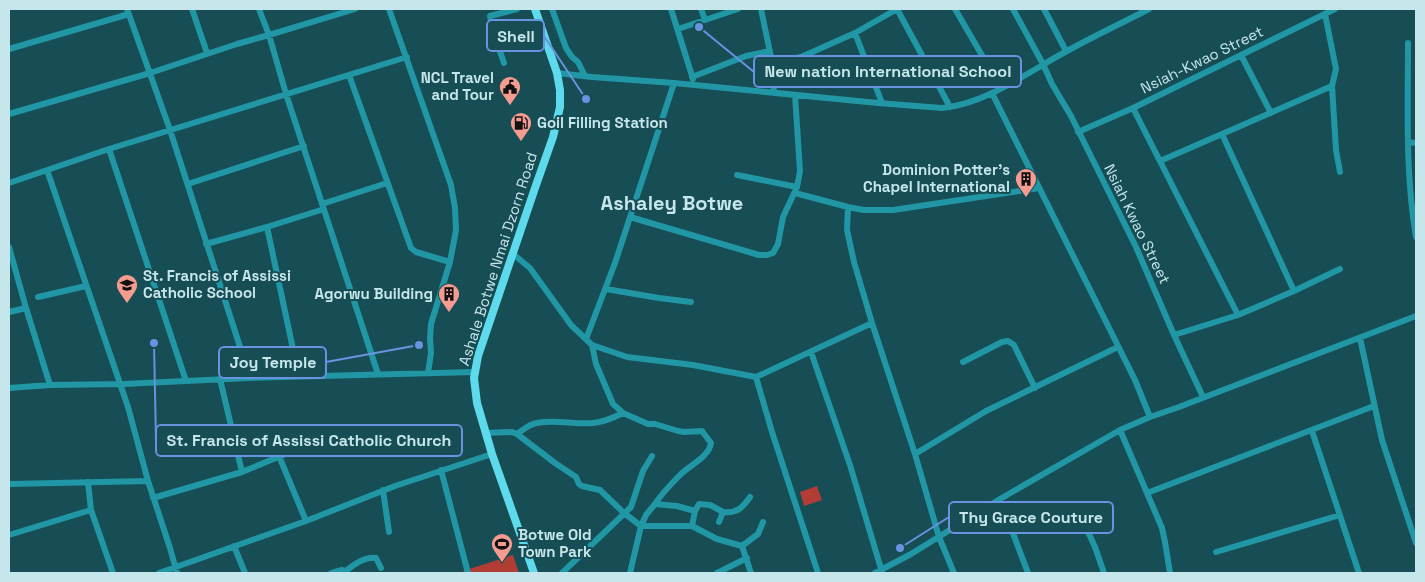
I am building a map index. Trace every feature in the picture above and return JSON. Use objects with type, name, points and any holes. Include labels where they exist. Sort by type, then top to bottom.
[{"type":"main road","name":"Ashale Botwe Nmai Dzorn Road","points":[[534,573],[485,433],[475,393],[474,372],[490,317],[553,137],[560,101],[557,73],[535,9]]},
{"type":"street","points":[[192,9],[207,53]]},
{"type":"street","points":[[259,9],[378,374]]},
{"type":"street","points":[[9,114],[150,73],[207,53],[355,9]]},
{"type":"street","points":[[389,9],[451,184],[455,208],[456,230],[450,262],[431,324],[428,373]]},
{"type":"street","points":[[504,63],[490,16],[516,9]]},
{"type":"street","points":[[552,9],[566,48],[578,62],[585,76]]},
{"type":"street","points":[[672,9],[695,86]]},
{"type":"street","points":[[702,9],[705,20]]},
{"type":"street","points":[[678,29],[738,9]]},
{"type":"street","points":[[761,9],[772,62],[774,93]]},
{"type":"street","points":[[772,62],[801,57],[855,33],[897,9],[950,107]]},
{"type":"street","points":[[955,9],[1001,88]]},
{"type":"street","name":"Nsiah Kwao Street","points":[[1013,9],[1136,247],[1203,397]]},
{"type":"street","points":[[1044,9],[1066,52]]},
{"type":"street","points":[[557,73],[942,108],[970,102],[992,93],[1147,9]]},
{"type":"street","name":"Nsiah-Kwao Street","points":[[1078,132],[1132,108],[1335,9]]},
{"type":"street","points":[[9,49],[128,12],[188,184],[242,353],[248,378]]},
{"type":"street","points":[[1325,14],[1336,69],[1332,86],[1336,150],[1340,172]]},
{"type":"street","points":[[855,33],[882,104]]},
{"type":"street","points":[[1408,43],[1408,142],[1416,237]]},
{"type":"street","points":[[692,77],[746,56],[770,51]]},
{"type":"street","points":[[1241,55],[1271,113]]},
{"type":"street","points":[[9,182],[109,149],[407,57]]},
{"type":"street","points":[[348,75],[411,248],[416,252],[450,262]]},
{"type":"street","points":[[586,339],[606,289],[674,83]]},
{"type":"street","points":[[1160,161],[1332,86]]},
{"type":"street","points":[[992,93],[1135,380],[1150,417]]},
{"type":"street","points":[[630,217],[759,255],[773,253],[778,244],[783,217],[796,190],[800,171],[795,95]]},
{"type":"street","points":[[1132,108],[1238,315]]},
{"type":"street","points":[[1222,134],[1294,291]]},
{"type":"street","points":[[1408,142],[1416,143]]},
{"type":"street","points":[[188,184],[304,146]]},
{"type":"street","points":[[109,149],[186,381]]},
{"type":"street","points":[[47,170],[128,407],[148,481],[176,571]]},
{"type":"street","points":[[737,175],[864,210],[893,210],[1039,188]]},
{"type":"street","points":[[206,244],[267,227],[387,183]]},
{"type":"street","points":[[848,207],[847,230],[850,247],[872,323],[939,537],[954,573]]},
{"type":"street","points":[[267,227],[299,377]]},
{"type":"street","points":[[9,248],[50,385]]},
{"type":"street","points":[[513,254],[530,268],[571,325],[592,345],[627,357],[693,365],[756,377],[872,323]]},
{"type":"street","points":[[1174,335],[1238,315],[1340,269]]},
{"type":"street","points":[[38,297],[86,286]]},
{"type":"street","points":[[606,289],[691,302]]},
{"type":"street","points":[[9,312],[26,308]]},
{"type":"street","points":[[875,573],[882,571],[1000,499],[1120,430],[1416,316]]},
{"type":"street","points":[[1360,338],[1382,440],[1416,543]]},
{"type":"street","points":[[963,362],[1002,342],[1008,341],[1014,345],[1035,388]]},
{"type":"street","points":[[592,345],[596,364],[613,404],[623,413],[648,424],[655,424],[678,431],[702,431],[711,444],[709,450],[660,495],[646,515],[641,526],[630,573]]},
{"type":"street","points":[[914,454],[986,411],[1118,347]]},
{"type":"street","points":[[811,352],[850,465],[882,571]]},
{"type":"street","points":[[9,388],[248,378],[474,372]]},
{"type":"street","points":[[756,377],[818,573]]},
{"type":"street","points":[[220,379],[242,472]]},
{"type":"street","points":[[1146,493],[1374,406]]},
{"type":"street","points":[[517,434],[528,426],[537,423],[593,423],[606,421],[623,413]]},
{"type":"street","points":[[1120,430],[1162,528],[1170,573]]},
{"type":"street","points":[[1312,431],[1359,573]]},
{"type":"street","points":[[485,433],[512,432],[517,434],[576,477],[579,484],[600,490],[641,526],[692,526],[717,539],[742,546]]},
{"type":"street","points":[[153,498],[242,472],[324,438]]},
{"type":"street","points":[[159,573],[176,571],[234,546],[306,521],[383,490],[492,454]]},
{"type":"street","points":[[279,456],[306,521]]},
{"type":"street","points":[[562,573],[631,506],[643,472],[652,456]]},
{"type":"street","points":[[441,470],[468,573]]},
{"type":"street","points":[[9,484],[148,481]]},
{"type":"street","points":[[88,482],[91,510],[113,573]]},
{"type":"street","points":[[383,490],[389,532]]},
{"type":"street","points":[[692,526],[695,511],[699,504],[710,505],[723,512],[730,513],[744,506],[750,497]]},
{"type":"street","points":[[1000,499],[1028,573]]},
{"type":"street","points":[[655,504],[677,506],[695,511]]},
{"type":"street","points":[[9,535],[91,510]]},
{"type":"street","points":[[719,522],[723,512]]},
{"type":"street","points":[[1216,552],[1340,515]]},
{"type":"street","points":[[742,546],[758,534],[763,522]]},
{"type":"street","points":[[1084,523],[1104,573]]},
{"type":"street","points":[[234,546],[245,573]]},
{"type":"street","points":[[742,546],[751,573]]},
{"type":"street","points":[[330,573],[341,570],[346,572],[353,565],[372,557],[376,558],[381,568]]},
{"type":"street","points":[[717,573],[747,558]]},
{"type":"shaded area","points":[[817,486],[822,500],[804,506],[800,492]]},
{"type":"shaded area","name":"Botwe Old Town Park","points":[[513,555],[519,573],[464,573],[463,571]]},
{"type":"place","name":"New nation International School","points":[[699,27]]},
{"type":"place","name":"Shell","points":[[586,99]]},
{"type":"place","name":"NCL Travel and Tour","points":[[510,106]]},
{"type":"place","name":"Goil Filling Station","points":[[521,142]]},
{"type":"place","name":"Dominion Potter's Chapel International","points":[[1026,198]]},
{"type":"place","name":"St. Francis of Assissi Catholic School","points":[[127,304]]},
{"type":"place","name":"Agorwu Building","points":[[449,313]]},
{"type":"place","name":"St. Francis of Assissi Catholic Church","points":[[154,343]]},
{"type":"place","name":"Joy Temple","points":[[419,345]]},
{"type":"place","name":"Thy Grace Couture","points":[[900,548]]},
{"type":"place","name":"Botwe Old Town Park","points":[[502,563]]},
{"type":"district","name":"Ashaley Botwe","points":[[672,203]]}]
